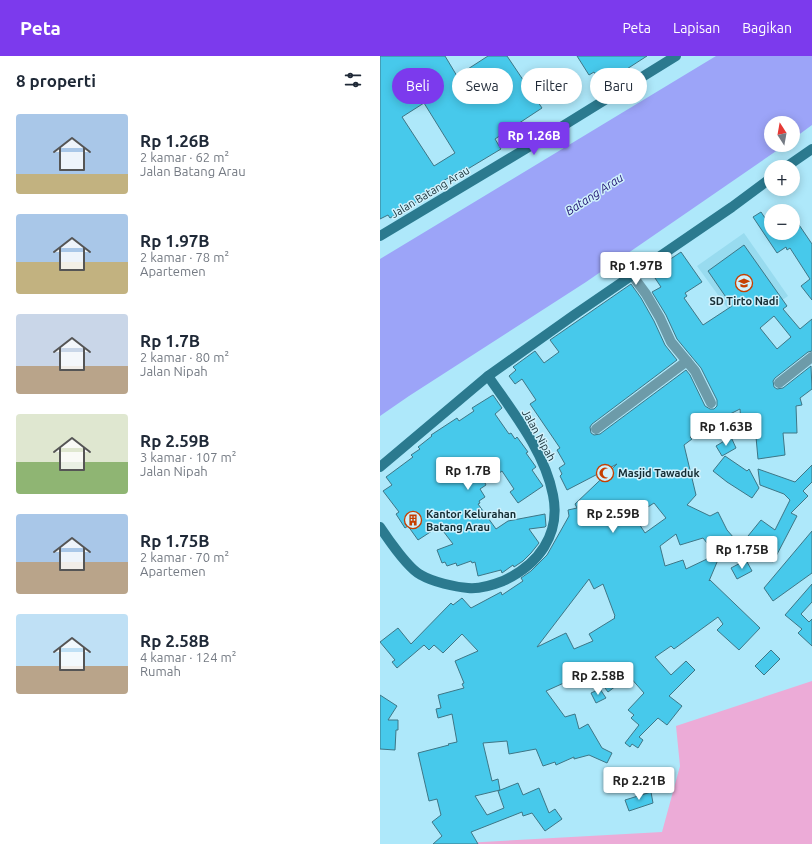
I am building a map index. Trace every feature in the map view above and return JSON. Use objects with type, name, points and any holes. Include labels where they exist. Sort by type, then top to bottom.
[{"type":"street","name":"Jalan Batang Arau","points":[[380,236],[532,145],[670,58]]},
{"type":"street","points":[[796,160],[812,149]]},
{"type":"street","points":[[380,467],[488,376],[632,275],[732,208],[764,183]]},
{"type":"street","points":[[632,275],[646,294],[671,342],[695,371],[711,403]]},
{"type":"street","points":[[779,383],[812,357]]},
{"type":"street","points":[[596,429],[687,361]]},
{"type":"street","name":"Jalan Nipah","points":[[380,527],[390,542],[420,575],[469,589],[492,585],[517,574],[539,556],[551,534],[555,510],[553,494],[543,463],[525,430],[488,376]]},
{"type":"shaded area","points":[[744,233],[788,296],[742,328],[697,266]]},
{"type":"shaded area","points":[[812,681],[812,844],[446,844],[662,832],[680,766],[676,726]]},
{"type":"water","name":"Batang Arau","points":[[716,56],[812,56],[812,125],[800,134],[800,116],[764,116],[764,152],[775,152],[586,282],[380,416],[380,259],[637,104],[647,104],[647,98]]},
{"type":"building","points":[[380,56],[445,56],[452,68],[452,104],[513,104],[513,68],[469,68],[488,56],[507,56],[521,77],[521,104],[539,104],[542,108],[495,139],[501,149],[466,170],[465,168],[443,181],[445,184],[390,218],[388,215],[380,219]],"holes":[[[392,68],[444,68],[444,104],[425,104],[455,153],[434,166],[402,117],[422,104],[392,104]]]},
{"type":"building","points":[[577,56],[647,56],[628,68],[590,68],[589,75]]},
{"type":"building","points":[[761,212],[764,216],[764,234],[753,217]]},
{"type":"building","points":[[800,226],[812,244],[812,300],[801,286],[810,279],[790,248],[787,250],[786,247],[777,253],[768,240],[800,240]]},
{"type":"building","points":[[744,245],[787,306],[783,309],[800,329],[812,319],[812,351],[808,352],[773,381],[774,387],[777,389],[783,388],[811,366],[812,389],[800,398],[802,405],[796,406],[797,433],[783,433],[785,455],[758,459],[756,437],[742,438],[740,409],[724,417],[723,415],[690,437],[692,439],[684,445],[696,495],[687,505],[710,516],[718,512],[727,530],[734,538],[723,548],[709,581],[710,580],[760,628],[739,650],[717,630],[723,624],[718,617],[674,649],[671,646],[655,657],[671,675],[686,661],[695,670],[669,696],[682,706],[667,725],[658,718],[639,737],[643,740],[638,748],[632,744],[630,747],[625,743],[639,725],[631,718],[634,715],[628,710],[644,693],[629,676],[608,692],[602,684],[604,682],[595,669],[546,691],[565,717],[575,714],[579,729],[588,724],[602,748],[612,753],[607,763],[589,755],[574,759],[574,757],[556,765],[555,762],[543,766],[536,749],[509,754],[507,741],[483,743],[492,781],[498,779],[500,790],[475,796],[487,815],[504,808],[498,791],[518,783],[523,795],[539,788],[549,813],[555,809],[562,819],[545,831],[532,813],[523,816],[522,812],[471,832],[478,844],[433,844],[442,836],[432,822],[441,815],[437,799],[429,801],[418,753],[457,742],[452,714],[438,718],[436,709],[441,708],[438,695],[464,688],[462,684],[464,683],[455,661],[478,651],[462,634],[443,653],[434,645],[429,650],[424,645],[397,668],[392,662],[395,660],[380,642],[398,628],[411,644],[451,603],[453,605],[462,598],[471,608],[501,592],[502,595],[523,581],[521,578],[531,571],[547,555],[569,516],[568,510],[577,508],[575,504],[617,464],[567,490],[560,476],[562,474],[559,468],[565,464],[557,450],[560,448],[530,404],[536,400],[522,379],[515,384],[509,376],[516,370],[513,367],[535,351],[544,363],[559,352],[550,340],[631,284],[654,321],[665,345],[677,360],[592,424],[590,427],[591,433],[594,435],[600,434],[686,370],[690,375],[705,406],[710,409],[714,409],[717,406],[717,400],[701,368],[677,339],[666,315],[652,292],[661,287],[651,272],[681,252],[702,282],[685,293],[687,296],[684,298],[703,325],[732,306],[708,271]],"holes":[[[774,316],[791,337],[777,349],[760,328]],[[654,503],[666,518],[645,533],[634,516]],[[676,534],[680,545],[703,538],[711,548],[707,559],[686,569],[683,560],[665,566],[660,546]],[[589,579],[594,589],[603,584],[615,618],[589,634],[593,641],[574,649],[566,633],[537,647]]]},
{"type":"building","points":[[493,395],[502,408],[495,414],[509,434],[511,433],[515,439],[517,437],[528,452],[526,453],[536,467],[532,470],[543,486],[518,503],[510,492],[514,489],[502,471],[485,483],[486,485],[480,489],[485,497],[479,501],[480,503],[478,504],[496,529],[508,521],[545,514],[546,526],[529,529],[539,543],[523,561],[514,567],[513,565],[502,573],[501,570],[478,576],[475,562],[472,563],[471,561],[457,566],[456,563],[447,566],[445,562],[442,563],[437,550],[453,544],[440,527],[418,540],[408,526],[405,528],[396,514],[399,512],[383,491],[392,485],[386,477],[413,457],[411,455],[420,449],[418,447],[432,436],[431,435],[457,418],[459,421],[474,411],[472,408]]},
{"type":"building","points":[[731,437],[736,448],[722,456],[716,446]]},
{"type":"building","points":[[725,456],[747,471],[749,469],[759,488],[752,498],[713,471]]},
{"type":"building","points":[[812,465],[812,482],[803,491],[808,496],[791,513],[797,516],[773,562],[758,550],[761,546],[748,536],[761,520],[775,530],[790,500],[784,494],[760,485],[758,469],[795,482]]},
{"type":"building","points":[[812,531],[812,573],[773,601],[764,588]]},
{"type":"building","points":[[746,560],[752,571],[737,579],[731,568]]},
{"type":"building","points":[[812,584],[812,602],[801,614],[809,622],[812,619],[812,646],[798,633],[802,629],[785,615]]},
{"type":"building","points":[[771,650],[780,659],[764,675],[755,666]]},
{"type":"building","points":[[600,689],[606,698],[596,703],[591,693]]},
{"type":"building","points":[[380,695],[397,706],[388,720],[398,720],[395,750],[380,749]]},
{"type":"building","points":[[651,792],[653,803],[629,811],[625,800]]},
{"type":"place","name":"SD Tirto Nadi","points":[[744,283]]},
{"type":"place","name":"Masjid Tawaduk","points":[[605,473]]},
{"type":"place","name":"Kantor Kelurahan Batang Arau","points":[[413,520]]}]
